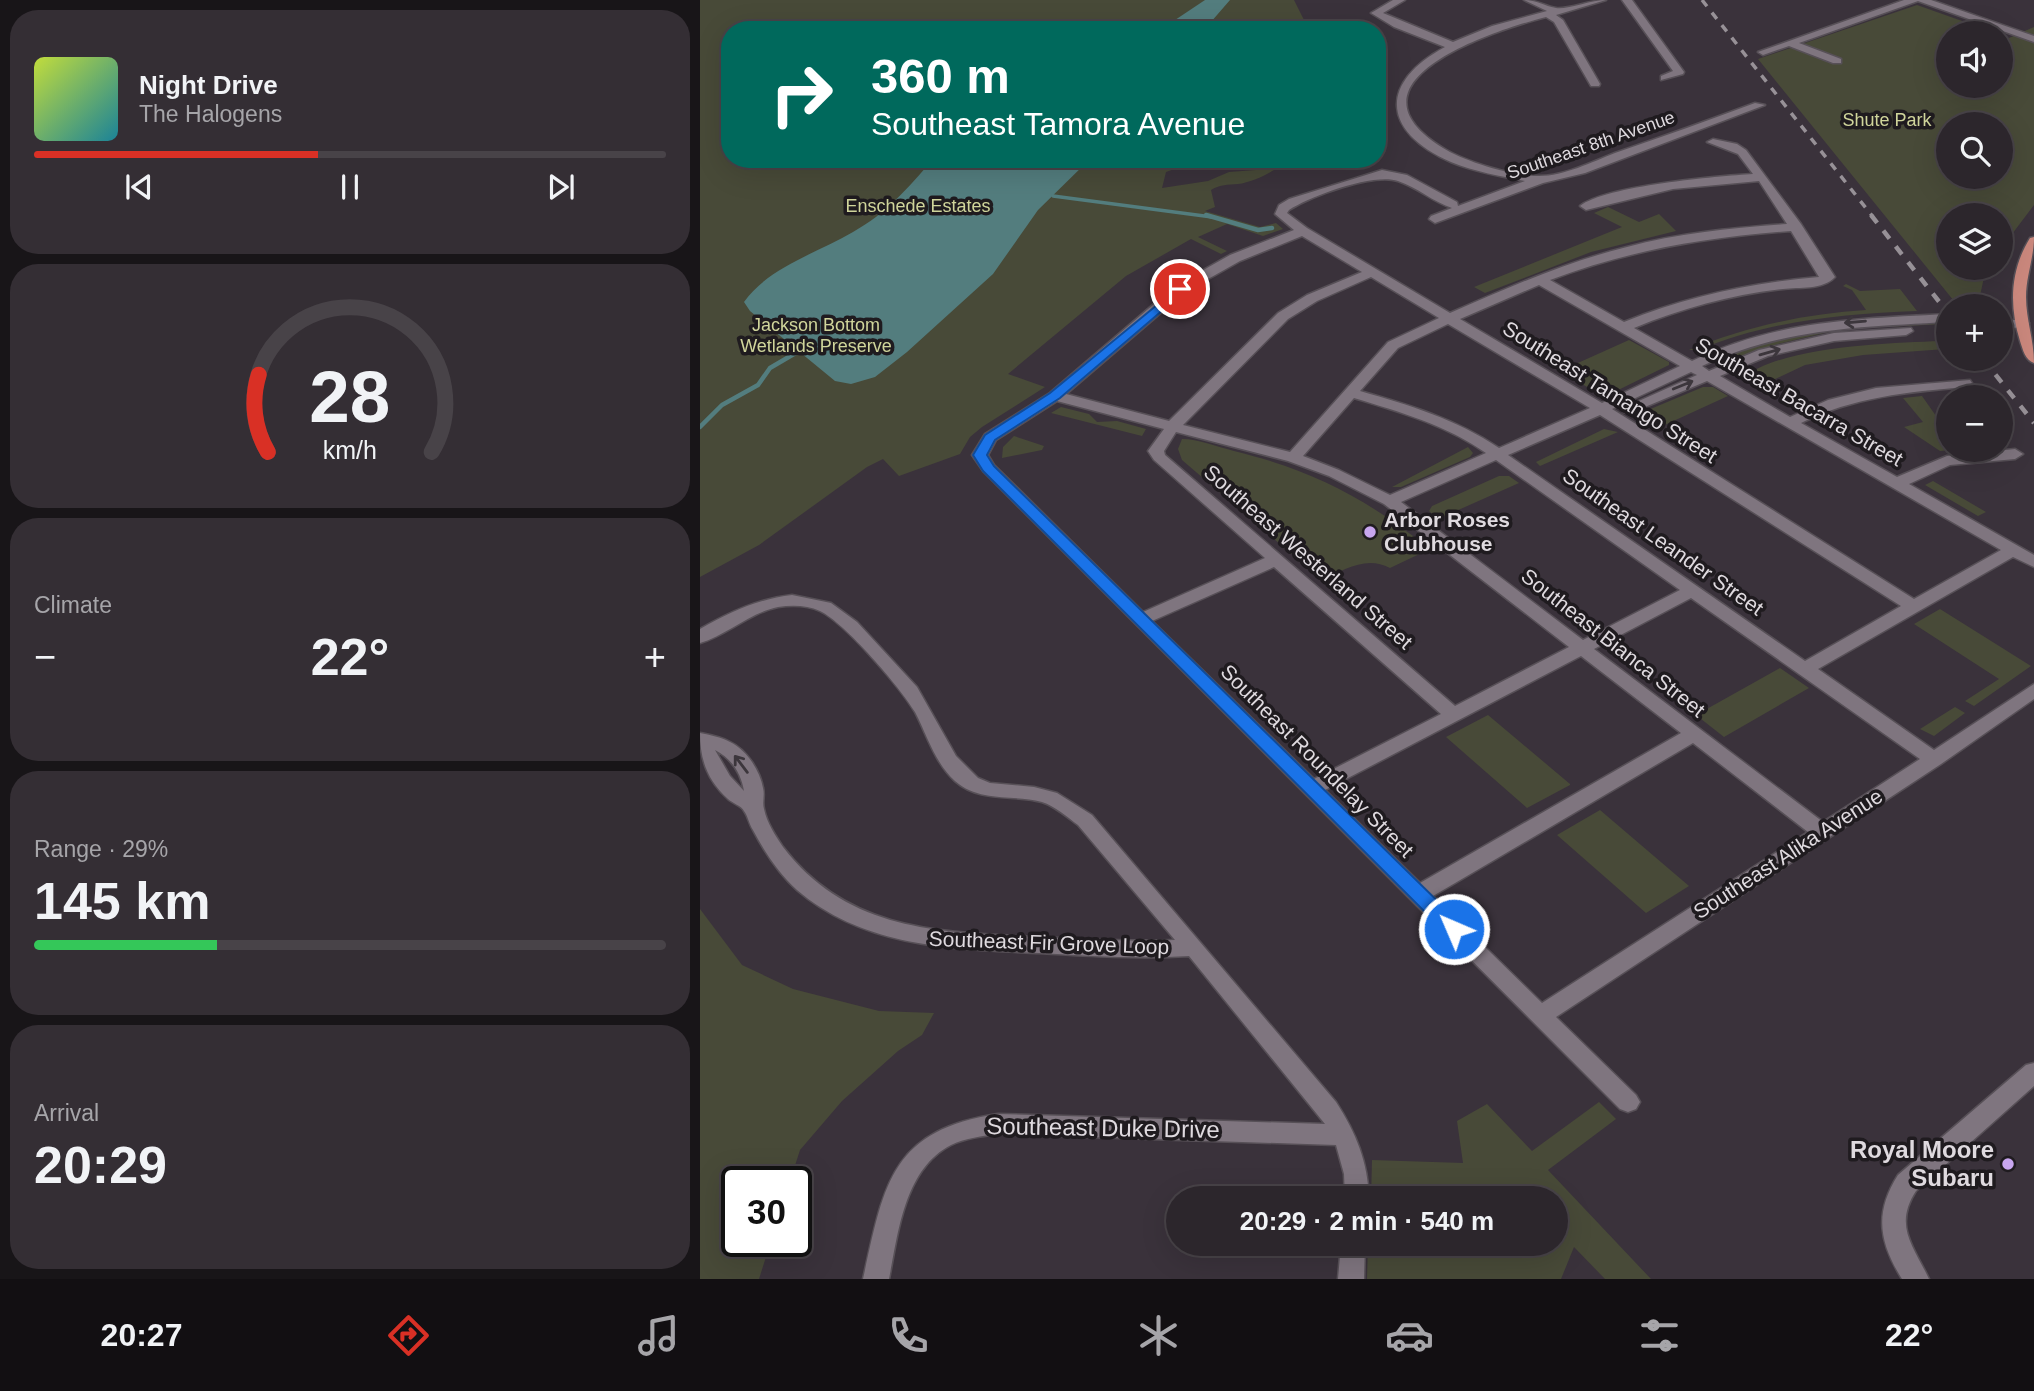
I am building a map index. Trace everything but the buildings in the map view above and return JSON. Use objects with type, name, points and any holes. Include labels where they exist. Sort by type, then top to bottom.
[{"type":"main road","points":[[2034,242],[2023,266],[2018,304],[2034,359]]},
{"type":"street","points":[[1400,0],[1376,13],[1398,25],[1453,46]]},
{"type":"street","points":[[1529,0],[1554,14],[1595,84]]},
{"type":"street","points":[[1539,180],[1472,164],[1438,150],[1418,138],[1406,126],[1401,111],[1401,90],[1421,68],[1453,46],[1480,35],[1601,0]]},
{"type":"street","points":[[1626,0],[1679,72],[1665,78]]},
{"type":"street","points":[[1763,52],[1913,0]]},
{"type":"street","points":[[1922,0],[2034,39]]},
{"type":"street","points":[[1789,43],[1837,61]]},
{"type":"street","name":"Southeast 8th Avenue","points":[[1435,219],[1539,180],[1581,170],[1759,105]]},
{"type":"street","points":[[1625,327],[1668,308],[1704,297],[1828,277],[1797,227],[1742,152],[1732,146],[1713,142]]},
{"type":"street","name":"Southeast Tamango Street","points":[[1453,205],[1403,178],[1389,175],[1363,178],[1293,202],[1283,208],[1283,217],[1607,413],[1913,606]]},
{"type":"street","points":[[1586,206],[1617,195],[1679,183],[1762,177]]},
{"type":"street","points":[[1293,458],[1394,345],[1450,318],[1604,257],[1673,240],[1797,227]]},
{"type":"street","points":[[1055,396],[1180,289],[1235,258],[1303,231]]},
{"type":"street","points":[[1173,426],[1283,316],[1312,298],[1372,271]]},
{"type":"street","name":"Southeast Bacarra Street","points":[[1542,281],[2034,562]]},
{"type":"street","points":[[1607,413],[1692,365],[1751,341],[1800,329],[1864,321],[1936,318]]},
{"type":"street","points":[[2013,322],[2022,323]]},
{"type":"street","points":[[2013,324],[2022,323]]},
{"type":"street","points":[[1396,505],[1607,413],[1764,353],[1806,342],[1861,334],[1936,330]]},
{"type":"street","points":[[1791,422],[1817,408],[1853,396],[1894,389],[1965,383]]},
{"type":"street","name":"Southeast Leander Street","points":[[1350,392],[1443,422],[1503,458],[1934,760]]},
{"type":"street","name":"Southeast Bianca Street","points":[[1055,396],[1293,458],[1334,472],[1396,505],[1822,832]]},
{"type":"street","name":"Southeast Roundelay Street","points":[[1055,396],[990,438],[980,455],[988,468],[1628,1102]]},
{"type":"street","name":"Southeast Westerland Street","points":[[1173,426],[1156,451],[1159,457],[1455,716]]},
{"type":"street","points":[[1898,483],[1947,461],[2015,454]]},
{"type":"street","points":[[1806,668],[2013,550]]},
{"type":"street","points":[[1141,619],[1275,560]]},
{"type":"street","points":[[1313,788],[1693,590]]},
{"type":"street","name":"Southeast Fir Grove Loop","points":[[700,637],[722,624],[775,602],[800,601],[825,607],[851,627],[919,703],[948,759],[962,776],[976,785],[995,791],[1043,796],[1063,804],[1085,820],[1328,1109],[1354,1158],[1356,1186]]},
{"type":"street","name":"Southeast Alika Avenue","points":[[1541,1015],[1934,760],[2034,690]]},
{"type":"street","points":[[1419,894],[1694,734]]},
{"type":"street","name":"Southeast Fir Grove Loop","points":[[703,740],[704,747],[736,797],[752,804],[777,853],[812,892],[837,908],[897,933],[936,941],[1150,950],[1194,947]]},
{"type":"street","points":[[1916,1279],[1898,1250],[1893,1218],[1897,1196],[1907,1183],[2034,1072]]},
{"type":"street","name":"Southeast Duke Drive","points":[[876,1279],[889,1221],[909,1167],[919,1154],[952,1131],[971,1125],[1344,1135]]},
{"type":"street","points":[[1351,1279],[1352,1256]]},
{"type":"green space","name":"Jackson Bottom Wetlands Preserve","points":[[700,0],[1294,0],[1304,21],[721,21],[721,168],[1177,168],[1166,172],[1162,188],[1208,181],[1229,172],[1276,168],[1256,179],[1211,190],[1215,207],[1205,211],[1260,227],[1276,223],[1283,229],[1263,236],[1227,224],[1198,237],[1227,251],[1221,254],[1191,239],[1126,276],[1008,374],[1045,387],[982,427],[970,437],[960,454],[899,476],[883,459],[867,467],[759,545],[700,577]]},
{"type":"green space","name":"Shute Park","points":[[1917,5],[1962,21],[1936,21],[1936,98],[2013,98],[2013,36],[2034,27],[2034,205],[2013,233],[2013,203],[1936,203],[1936,279],[1758,59]]},
{"type":"green space","points":[[1608,207],[1639,222],[1659,214],[1676,231],[1591,252],[1485,293],[1474,287],[1622,227],[1594,213]]},
{"type":"green space","name":"Shute Park","points":[[1937,280],[1983,280],[1980,294],[1948,294]]},
{"type":"green space","points":[[1846,284],[1860,291],[1900,289],[1917,311],[1805,321],[1751,332],[1698,350],[1689,350],[1776,322],[1866,310],[1852,290],[1843,286]]},
{"type":"green space","points":[[1936,322],[1936,325],[1841,329],[1778,344],[1722,364],[1713,361],[1740,349],[1798,333],[1858,326]]},
{"type":"green space","points":[[1629,340],[1669,362],[1669,365],[1608,395],[1599,394],[1560,371]]},
{"type":"green space","points":[[1936,341],[1936,350],[1863,355],[1805,365],[1756,388],[1743,378],[1760,367],[1783,359],[1866,345]]},
{"type":"green space","points":[[1703,387],[1713,387],[1728,396],[1656,429],[1640,419],[1641,413]]},
{"type":"green space","points":[[1922,396],[1936,416],[1936,448],[1904,427],[1923,422],[1903,398]]},
{"type":"green space","points":[[1061,407],[1089,414],[1097,422],[1117,421],[1146,429],[1142,436],[1051,413]]},
{"type":"green space","points":[[1604,429],[1618,432],[1540,466],[1536,462]]},
{"type":"green space","points":[[1014,436],[1044,446],[1042,450],[1002,458],[1003,447]]},
{"type":"green space","points":[[1182,439],[1263,459],[1314,477],[1361,501],[1430,549],[1390,568],[1381,564],[1364,563],[1322,580],[1182,460],[1178,449]]},
{"type":"green space","points":[[1468,447],[1473,453],[1470,457],[1401,487],[1392,487]]},
{"type":"green space","points":[[1499,476],[1509,476],[1519,483],[1438,519],[1429,511],[1432,506]]},
{"type":"green space","points":[[1933,481],[1986,512],[1978,516],[1925,485]]},
{"type":"green space","points":[[1940,609],[2031,666],[1974,706],[1965,701],[1999,679],[1914,624]]},
{"type":"green space","points":[[1780,668],[1809,688],[1724,737],[1696,715]]},
{"type":"green space","points":[[1955,707],[1965,713],[1934,736],[1920,729]]},
{"type":"green space","points":[[1488,715],[1570,785],[1527,808],[1446,737]]},
{"type":"green space","points":[[1600,810],[1689,886],[1646,913],[1557,835]]},
{"type":"green space","points":[[700,909],[742,965],[793,989],[879,1011],[934,1013],[922,1035],[898,1051],[842,1101],[800,1150],[795,1166],[721,1166],[721,1257],[766,1257],[759,1279],[700,1279]]},
{"type":"green space","points":[[1599,1102],[1616,1119],[1548,1170],[1563,1186],[1371,1186],[1372,1160],[1463,1163],[1457,1121],[1487,1104],[1532,1151]]},
{"type":"green space","points":[[1568,1191],[1651,1279],[1605,1279],[1574,1247],[1561,1279],[1367,1279],[1368,1256],[1568,1256]]},
{"type":"shaded area","points":[[1205,0],[1230,0],[1212,21],[1159,21],[1175,20]]},
{"type":"shaded area","points":[[925,168],[1081,168],[1038,210],[993,274],[907,352],[875,377],[851,384],[835,381],[750,311],[744,302],[754,290],[780,270],[853,232],[876,217]]},
{"type":"waterway","points":[[1053,196],[1212,217]]},
{"type":"waterway","points":[[1206,215],[1258,230],[1272,228]]},
{"type":"waterway","points":[[700,427],[722,405],[758,385],[770,368],[799,351]]},
{"type":"railway","points":[[1702,0],[1873,217]]},
{"type":"railway","points":[[1871,215],[1936,298]]},
{"type":"railway","points":[[1993,371],[2034,423]]},
{"type":"place","name":"Arbor Roses Clubhouse","points":[[1370,532]]},
{"type":"place","name":"Royal Moore Subaru","points":[[2008,1164]]},
{"type":"route","points":[[1180,289],[1055,396],[990,438],[984,443],[980,455],[988,468],[1454,929]]},
{"type":"park label","name":"Enschede Estates","points":[[918,206]]}]
